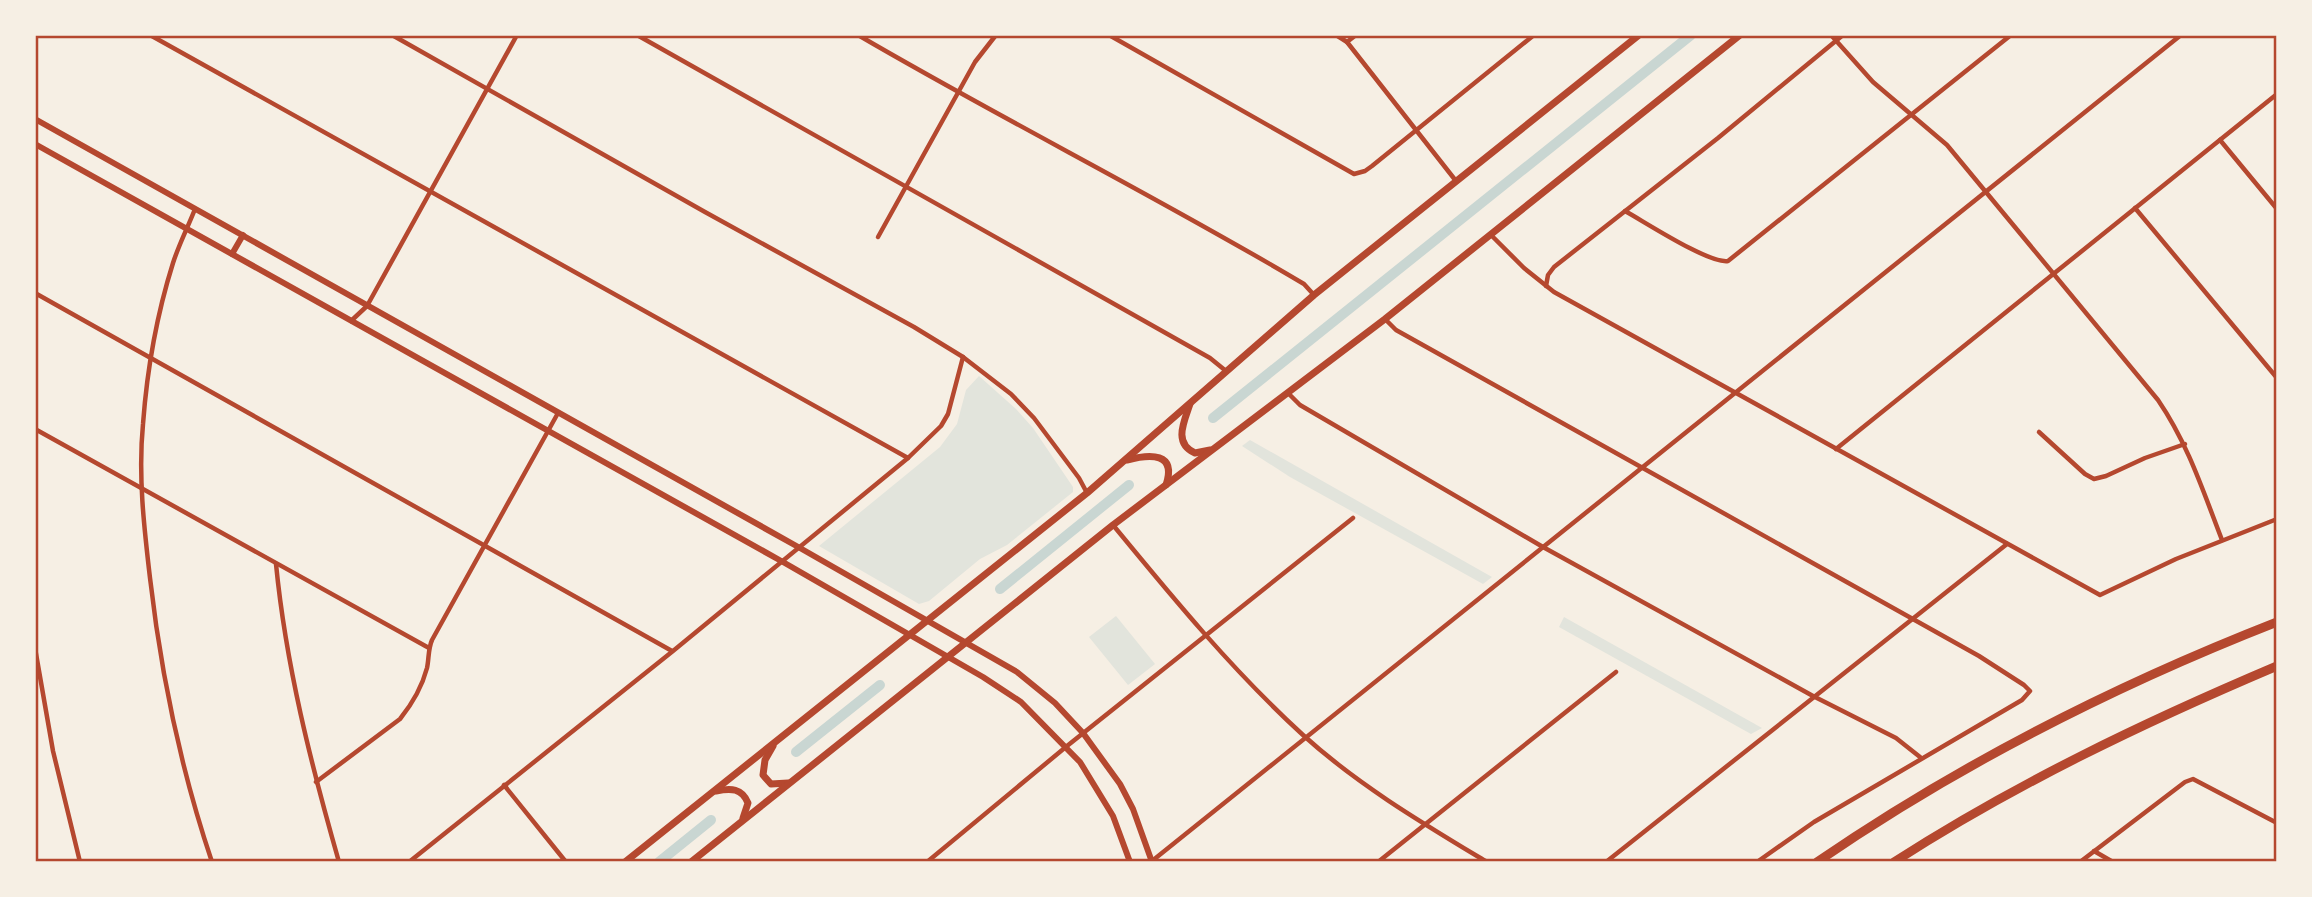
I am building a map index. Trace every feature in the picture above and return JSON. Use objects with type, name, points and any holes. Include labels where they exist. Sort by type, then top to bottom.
[{"type":"highway","points":[[1817,862],[1928,792],[2069,714],[2172,665],[2277,622]]},
{"type":"highway","points":[[1894,862],[1996,800],[2048,773],[2168,712],[2277,666]]},
{"type":"main road","points":[[625,862],[1087,493],[1314,295],[1639,35]]},
{"type":"main road","points":[[691,862],[1113,526],[1385,319],[1740,35]]},
{"type":"main road","points":[[1190,403],[1181,432],[1186,447],[1195,453],[1216,447]]},
{"type":"main road","points":[[1125,460],[1153,455],[1161,458],[1169,469],[1166,486]]},
{"type":"main road","points":[[777,740],[765,760],[763,775],[771,784],[790,783]]},
{"type":"main road","points":[[712,792],[728,789],[745,795],[748,803],[746,812],[738,824]]},
{"type":"street","points":[[150,35],[908,458]]},
{"type":"street","points":[[392,35],[963,357],[1011,394],[1034,418],[1079,478],[1087,493]]},
{"type":"street","points":[[351,321],[367,306],[517,35]]},
{"type":"street","points":[[638,35],[1210,358],[1226,371]]},
{"type":"street","points":[[858,35],[958,93],[1081,157],[1228,239],[1304,284],[1314,295]]},
{"type":"street","points":[[878,237],[975,62],[996,35]]},
{"type":"street","points":[[1109,35],[1348,172],[1359,173],[1366,171],[1534,35]]},
{"type":"street","points":[[1336,35],[1348,42],[1456,181]]},
{"type":"street","points":[[1348,42],[1356,35]]},
{"type":"street","points":[[1831,35],[1873,82],[1947,145],[2158,400],[2185,444],[2222,540]]},
{"type":"street","points":[[1546,286],[1548,275],[1554,267],[1843,35]]},
{"type":"street","points":[[1625,211],[1704,255],[1721,262],[1728,261],[2011,35]]},
{"type":"street","points":[[35,119],[1017,672],[1055,703],[1083,733],[1120,785],[1133,809],[1151,862],[2181,35]]},
{"type":"street","points":[[1836,449],[2277,94]]},
{"type":"street","points":[[2220,140],[2277,209]]},
{"type":"street","points":[[35,144],[783,562],[949,657],[1021,702],[1080,762],[1113,816],[1130,862]]},
{"type":"street","points":[[2135,208],[2277,378]]},
{"type":"street","points":[[195,209],[174,260],[150,359],[142,426],[142,490],[155,627],[165,685],[199,825],[212,862]]},
{"type":"street","points":[[1491,235],[1546,286],[2102,595],[2176,559],[2277,519]]},
{"type":"street","points":[[232,254],[243,236]]},
{"type":"street","points":[[35,293],[673,651]]},
{"type":"street","points":[[1385,319],[1408,336],[1979,656],[2030,691],[2022,700],[1814,822],[1757,862]]},
{"type":"street","points":[[408,862],[673,651],[908,458],[941,426],[948,414],[963,357]]},
{"type":"street","points":[[1288,393],[1300,405],[1543,547],[1813,696],[1896,738],[1921,758]]},
{"type":"street","points":[[316,782],[400,719],[421,686],[429,648],[558,413]]},
{"type":"street","points":[[35,429],[429,648]]},
{"type":"street","points":[[2039,432],[2094,479],[2185,444]]},
{"type":"street","points":[[927,862],[1083,733],[1353,518]]},
{"type":"street","points":[[1113,526],[1205,636],[1305,737],[1364,784],[1488,862]]},
{"type":"street","points":[[1606,862],[2007,544]]},
{"type":"street","points":[[275,564],[281,614],[299,710],[339,862]]},
{"type":"street","points":[[35,648],[53,751],[80,862]]},
{"type":"street","points":[[1378,862],[1616,672]]},
{"type":"street","points":[[2080,862],[2185,782],[2193,779],[2277,823]]},
{"type":"street","points":[[504,785],[566,862]]},
{"type":"street","points":[[2094,851],[2113,862]]},
{"type":"street","points":[[202,862],[210,856]]},
{"type":"shaded area","points":[[979,376],[1033,428],[1073,487],[1073,492],[1007,545],[980,559],[929,601],[919,604],[819,546],[940,447],[957,424],[966,390]]},
{"type":"shaded area","points":[[1250,440],[1492,577],[1483,584],[1290,477],[1242,446]]},
{"type":"shaded area","points":[[1116,616],[1155,664],[1128,685],[1089,637]]},
{"type":"shaded area","points":[[1564,617],[1762,728],[1751,734],[1559,627]]},
{"type":"waterway","points":[[1213,418],[1691,35]]},
{"type":"waterway","points":[[1000,589],[1129,485]]},
{"type":"waterway","points":[[796,752],[880,685]]},
{"type":"waterway","points":[[659,862],[711,820]]}]
